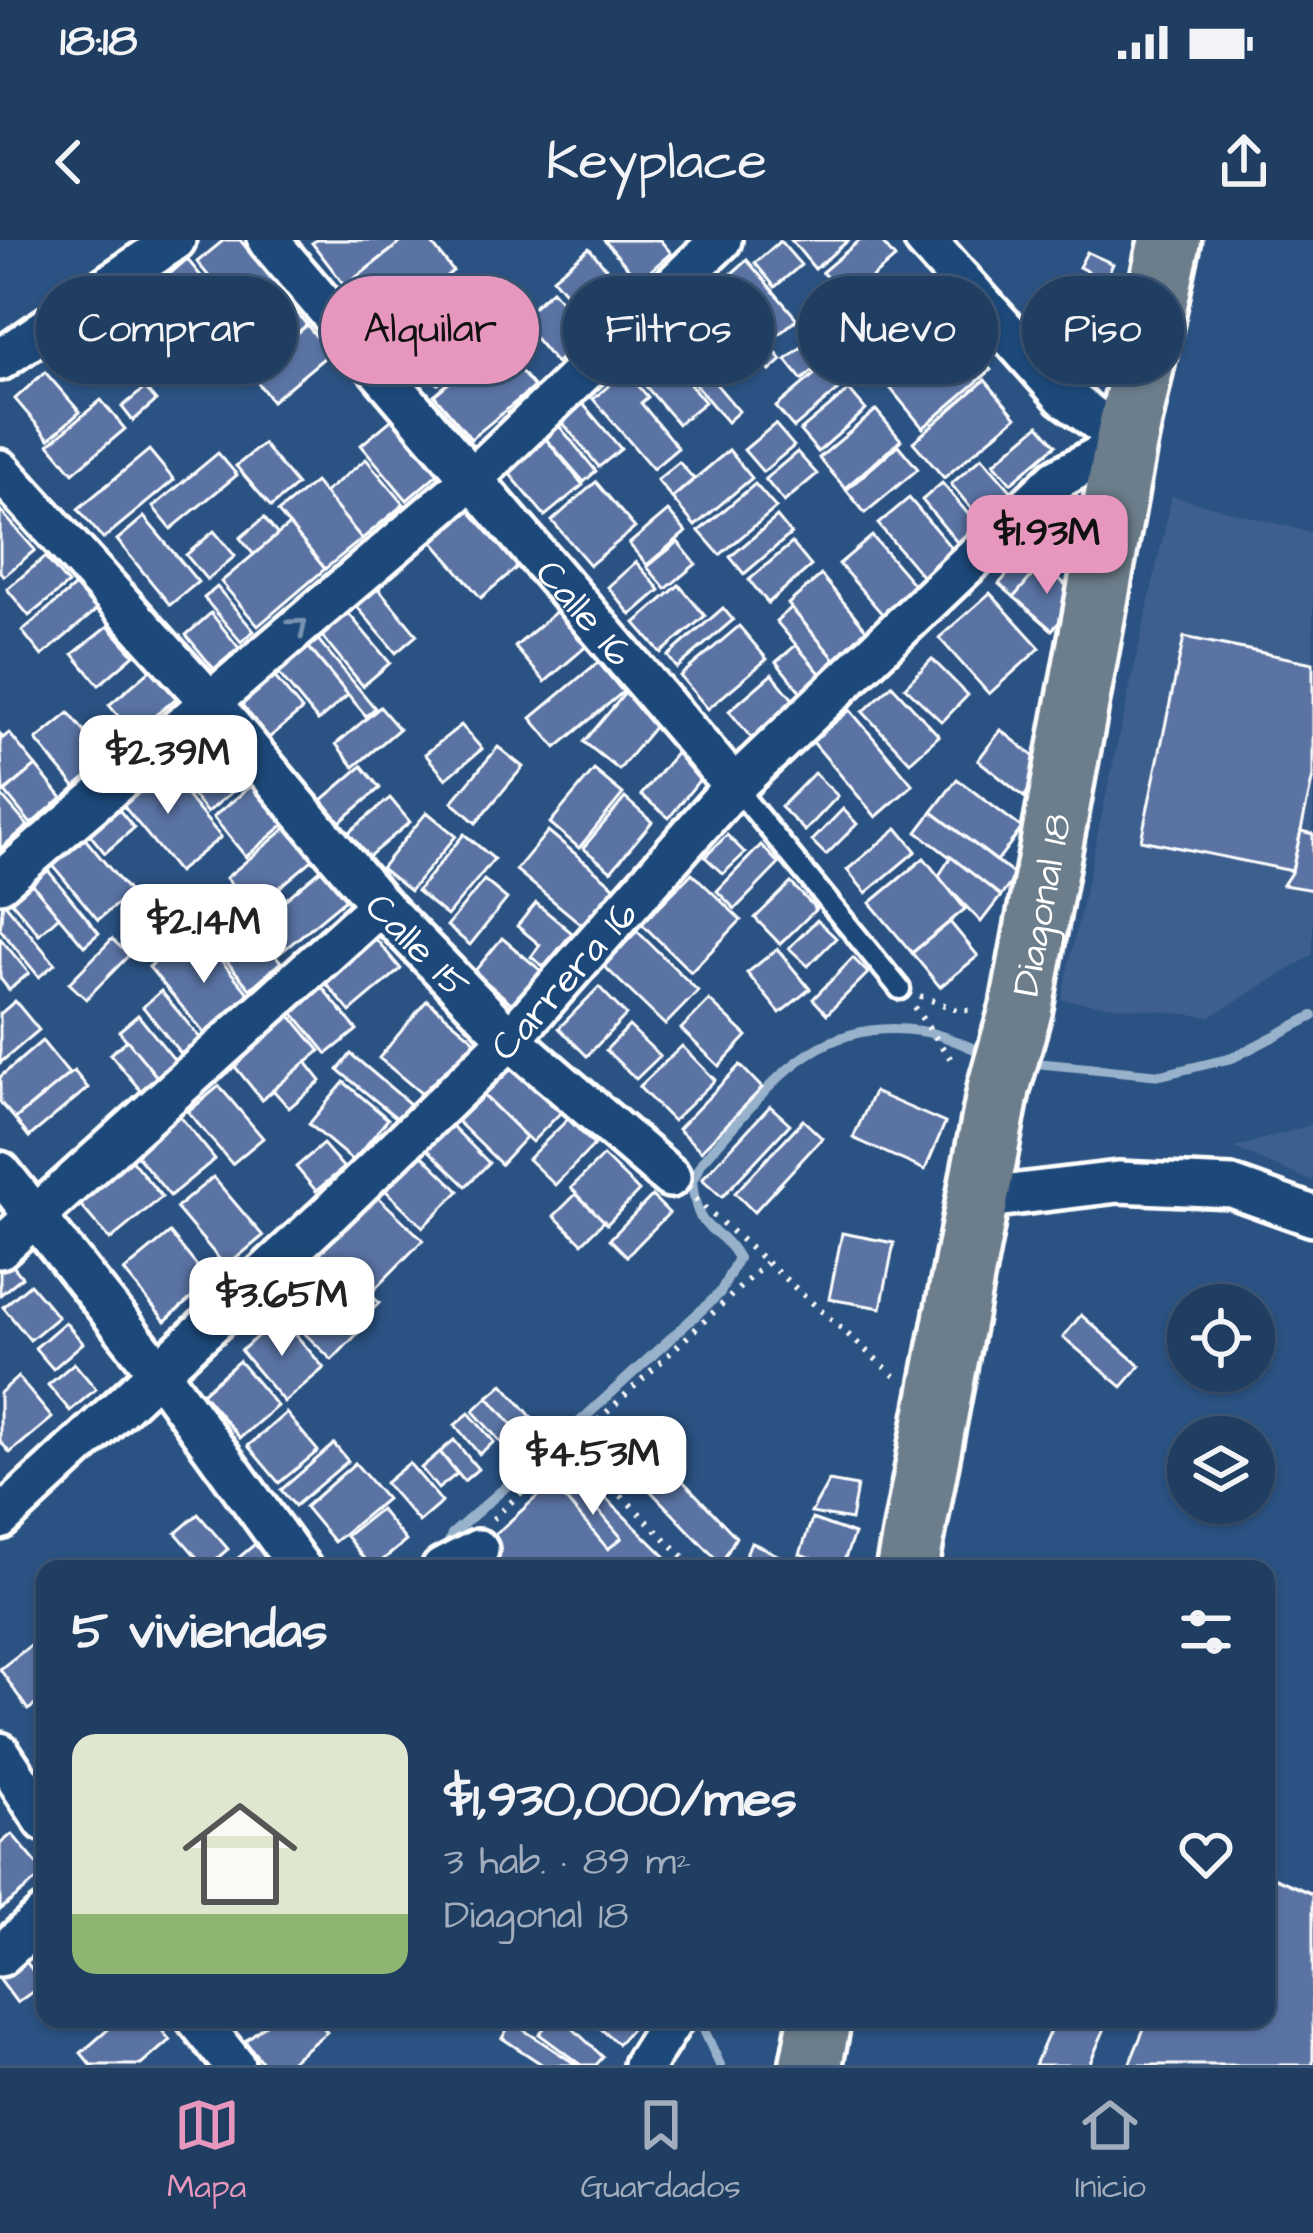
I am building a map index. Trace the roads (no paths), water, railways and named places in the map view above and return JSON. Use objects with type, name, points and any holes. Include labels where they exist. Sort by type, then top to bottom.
[{"type":"main road","name":"Diagonal 18","points":[[909,1560],[999,1087],[1019,1018],[1126,442],[1171,240]]},
{"type":"main road","points":[[812,2065],[818,2028]]},
{"type":"street","points":[[0,360],[175,240]]},
{"type":"street","name":"Calle 16","points":[[268,240],[734,786]]},
{"type":"street","points":[[0,883],[473,478],[721,240]]},
{"type":"street","points":[[925,240],[1064,396],[1126,442]]},
{"type":"street","name":"Carrera 16","points":[[0,1519],[510,1039],[734,786],[1057,479],[1126,442]]},
{"type":"street","name":"Calle 15","points":[[0,470],[209,701],[380,905],[510,1039],[670,1177]]},
{"type":"street","points":[[0,1248],[380,905]]},
{"type":"street","points":[[0,1172],[158,1371],[294,1560]]},
{"type":"street","points":[[978,1199],[1118,1182],[1232,1187],[1313,1216]]},
{"type":"street","points":[[0,1754],[36,1808]]},
{"type":"street","points":[[0,1956],[36,1923]]},
{"type":"street","points":[[204,2028],[234,2065]]},
{"type":"street","points":[[644,2065],[667,2028]]},
{"type":"lane","name":"Calle 16","points":[[734,786],[900,989]]},
{"type":"waterway","points":[[1035,1063],[1161,1075],[1232,1058],[1313,1016]]},
{"type":"waterway","points":[[447,1548],[452,1534],[720,1293],[738,1258],[698,1213],[692,1181],[702,1162],[794,1064],[849,1035],[882,1029],[929,1033],[990,1055]]},
{"type":"waterway","points":[[703,2028],[720,2065]]}]
